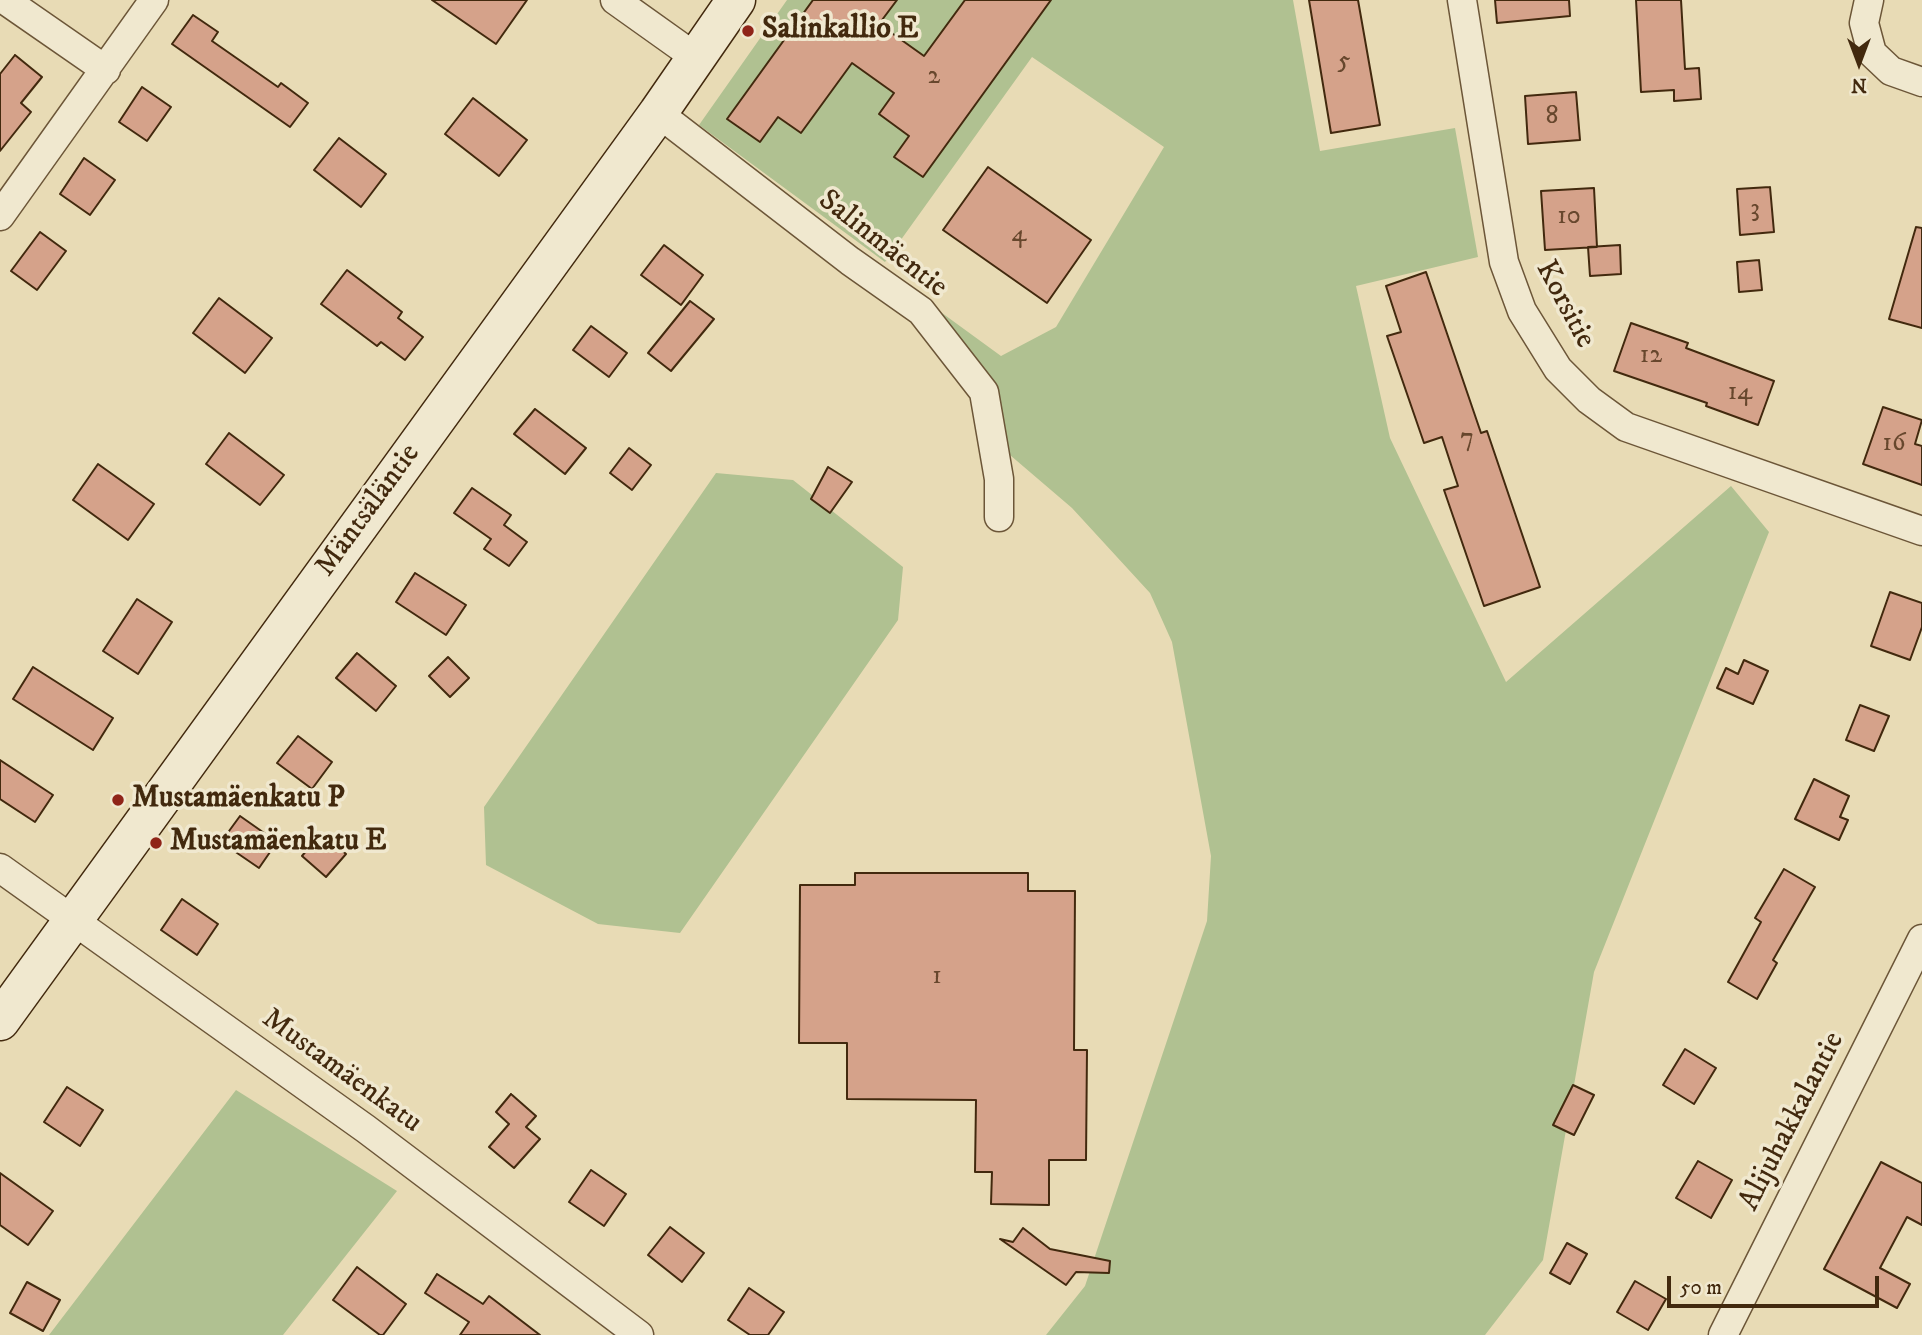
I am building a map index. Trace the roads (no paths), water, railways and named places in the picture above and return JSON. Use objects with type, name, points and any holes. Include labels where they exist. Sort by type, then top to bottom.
[{"type":"street","points":[[5,0],[106,69]]},
{"type":"street","points":[[0,216],[154,0]]},
{"type":"street","points":[[615,0],[695,57]]},
{"type":"street","name":"Mäntsäläntie","points":[[0,1021],[659,113],[736,0]]},
{"type":"street","name":"Korsitie","points":[[1462,0],[1504,262],[1522,311],[1558,369],[1589,400],[1626,427],[1922,531]]},
{"type":"street","points":[[1869,0],[1864,23],[1872,53],[1891,71],[1922,82]]},
{"type":"street","name":"Salinmäentie","points":[[659,113],[850,261],[921,311],[984,392],[999,479],[999,517]]},
{"type":"street","name":"Mustamäenkatu","points":[[0,868],[366,1129],[639,1335]]},
{"type":"street","name":"Alijuhakkalantie","points":[[1723,1335],[1922,939]]},
{"type":"place","name":"Salinkallio E","points":[[748,31]]},
{"type":"place","name":"Mustamäenkatu P","points":[[118,800]]},
{"type":"place","name":"Mustamäenkatu E","points":[[156,843]]}]
